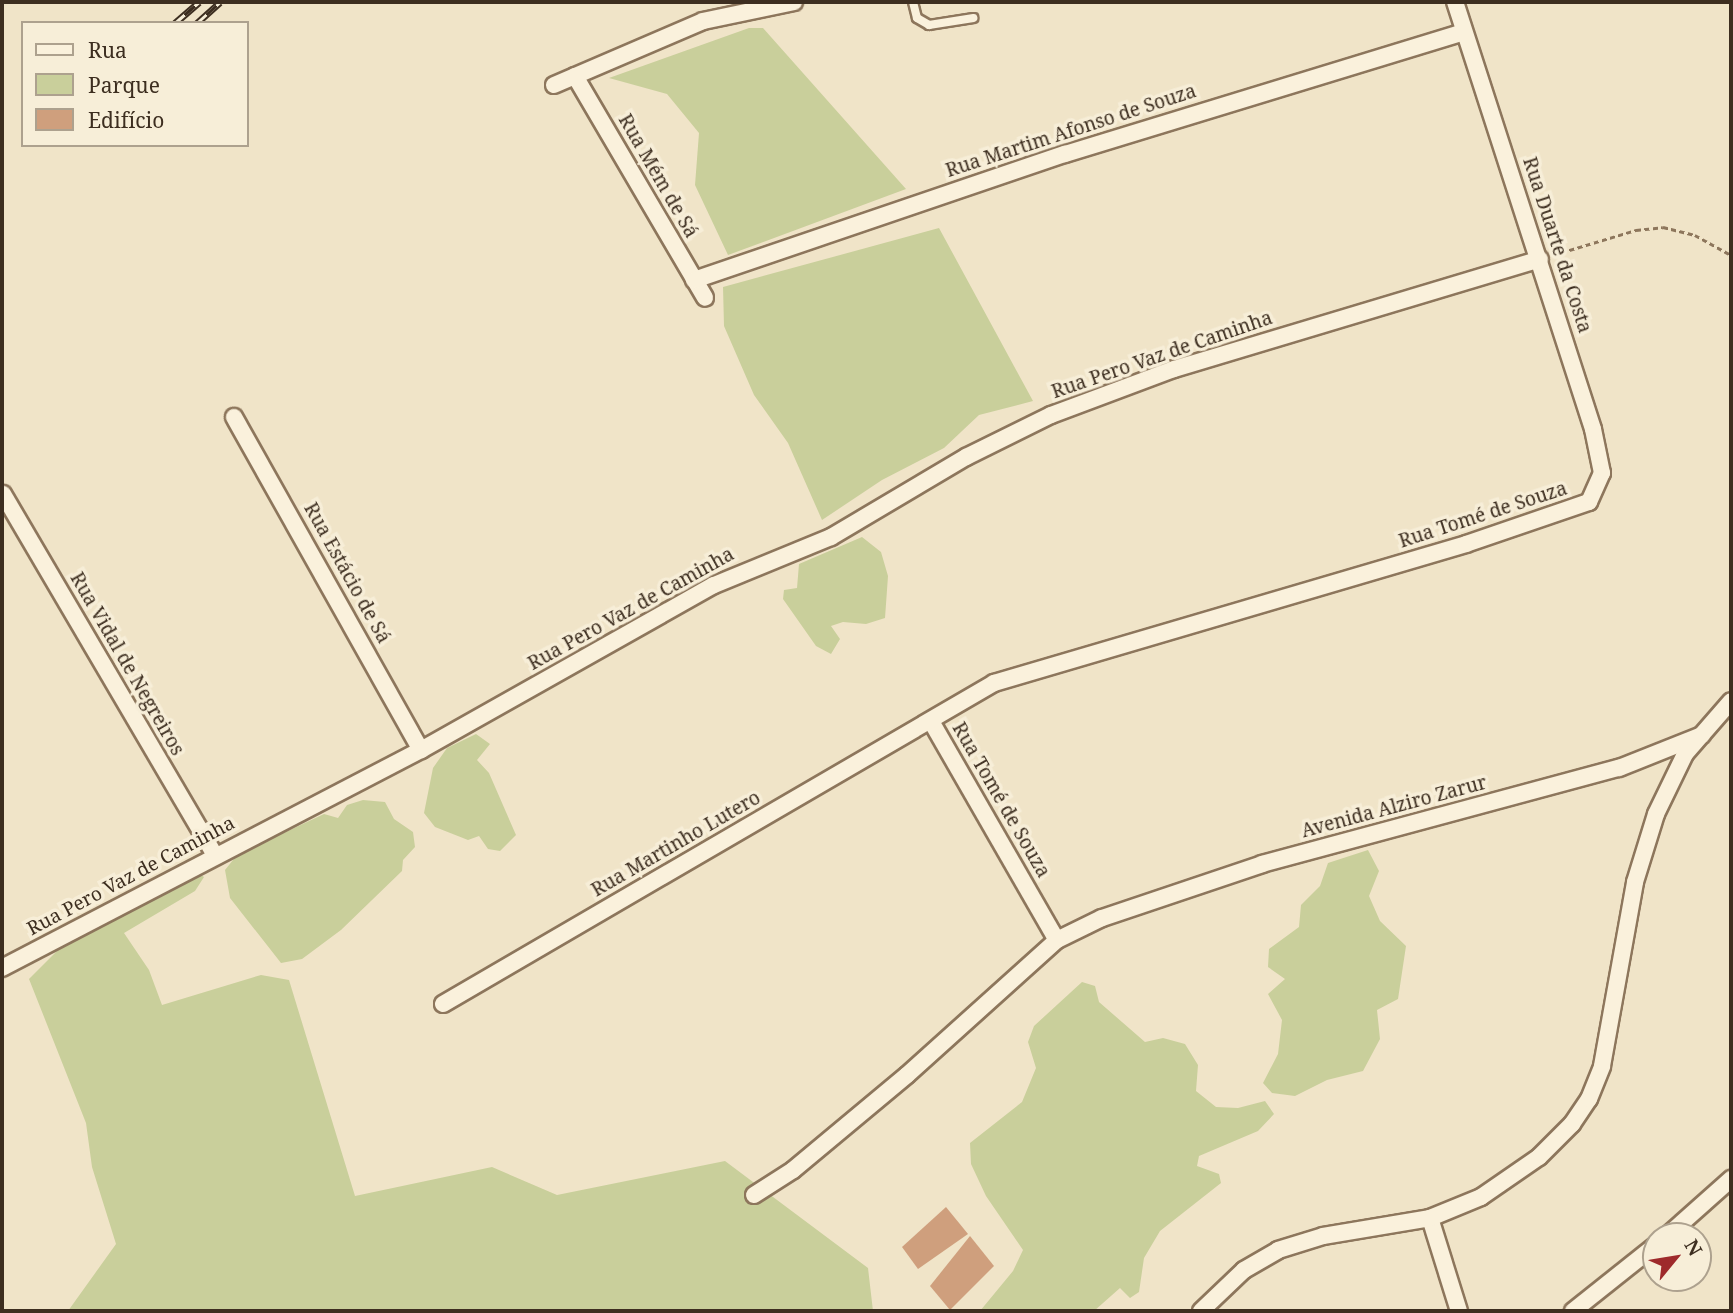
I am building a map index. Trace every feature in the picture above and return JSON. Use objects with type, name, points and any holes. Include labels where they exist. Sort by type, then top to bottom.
[{"type":"street","points":[[554,85],[703,21],[794,2]]},
{"type":"street","name":"Rua Duarte da Costa","points":[[1455,2],[1540,259],[1599,454],[1602,473],[1589,502]]},
{"type":"street","name":"Rua Martim Afonso de Souza","points":[[694,280],[1078,150],[1464,32]]},
{"type":"street","name":"Rua Mém de Sá","points":[[575,76],[705,298]]},
{"type":"street","name":"Rua Pero Vaz de Caminha","points":[[4,962],[421,750],[714,585],[831,537],[966,457],[1051,415],[1174,369],[1540,259]]},
{"type":"street","name":"Rua Estácio de Sá","points":[[234,417],[421,750]]},
{"type":"street","name":"Rua Vidal de Negreiros","points":[[3,494],[215,855]]},
{"type":"street","name":"Rua Tomé de Souza","points":[[1057,940],[932,723],[994,684],[1466,544],[1589,502]]},
{"type":"street","name":"Avenida Alziro Zarur","points":[[1057,940],[1101,918],[1262,864],[1619,768],[1702,735],[1731,701]]},
{"type":"street","name":"Rua Martinho Lutero","points":[[443,1003],[932,723]]},
{"type":"street","points":[[1201,1311],[1244,1270],[1278,1250],[1323,1237],[1430,1218],[1508,1181],[1572,1124],[1589,1099],[1602,1066],[1634,882],[1656,814],[1685,754],[1702,735]]},
{"type":"street","points":[[754,1195],[793,1170],[897,1083],[1057,940]]},
{"type":"street","points":[[1683,1222],[1731,1179]]},
{"type":"street","points":[[1430,1218],[1459,1311]]},
{"type":"street","points":[[1573,1311],[1642,1256]]},
{"type":"lane","points":[[913,2],[917,18],[929,26],[973,18]]},
{"type":"path","points":[[1540,259],[1636,230],[1663,227],[1695,235],[1731,255]]},
{"type":"green space","points":[[749,28],[763,28],[906,189],[728,255],[695,185],[699,133],[667,94],[609,78]]},
{"type":"green space","points":[[939,228],[1033,401],[979,415],[944,448],[882,480],[822,520],[788,443],[754,395],[724,326],[723,287]]},
{"type":"green space","points":[[862,537],[881,552],[888,576],[885,618],[866,624],[843,622],[831,626],[840,639],[831,654],[816,646],[783,599],[784,590],[797,588],[799,564]]},
{"type":"green space","points":[[476,734],[490,744],[477,760],[489,773],[516,835],[500,851],[488,849],[479,836],[468,840],[435,827],[424,813],[433,768],[447,748]]},
{"type":"green space","points":[[363,800],[385,802],[394,819],[413,832],[415,847],[403,860],[402,871],[341,930],[302,959],[281,963],[230,898],[225,870],[237,855],[324,814],[338,818],[347,805]]},
{"type":"green space","points":[[1368,850],[1379,871],[1369,896],[1380,921],[1406,946],[1398,999],[1377,1010],[1380,1039],[1363,1071],[1327,1080],[1295,1096],[1272,1093],[1263,1083],[1278,1054],[1282,1020],[1268,994],[1285,979],[1268,967],[1269,949],[1299,927],[1301,905],[1320,886],[1328,863]]},
{"type":"green space","points":[[197,872],[204,877],[195,891],[124,933],[149,970],[162,1005],[261,975],[289,980],[355,1196],[492,1167],[557,1195],[725,1161],[868,1268],[873,1311],[68,1311],[116,1244],[92,1167],[86,1123],[29,979],[60,948]]},
{"type":"green space","points":[[1082,982],[1095,986],[1099,1002],[1145,1042],[1163,1038],[1185,1044],[1198,1065],[1196,1091],[1216,1107],[1238,1108],[1265,1101],[1274,1114],[1258,1131],[1199,1156],[1197,1166],[1219,1174],[1221,1183],[1160,1231],[1144,1258],[1139,1292],[1130,1298],[1120,1288],[1094,1311],[980,1311],[1013,1271],[1023,1250],[986,1196],[971,1164],[970,1143],[1022,1102],[1036,1068],[1028,1042],[1034,1026]]},
{"type":"building","points":[[946,1207],[968,1234],[918,1269],[902,1247]]},
{"type":"building","points":[[970,1236],[994,1266],[950,1310],[930,1286]]},
{"type":"railway","points":[[177,21],[199,2]]},
{"type":"railway","points":[[199,21],[220,2]]}]
